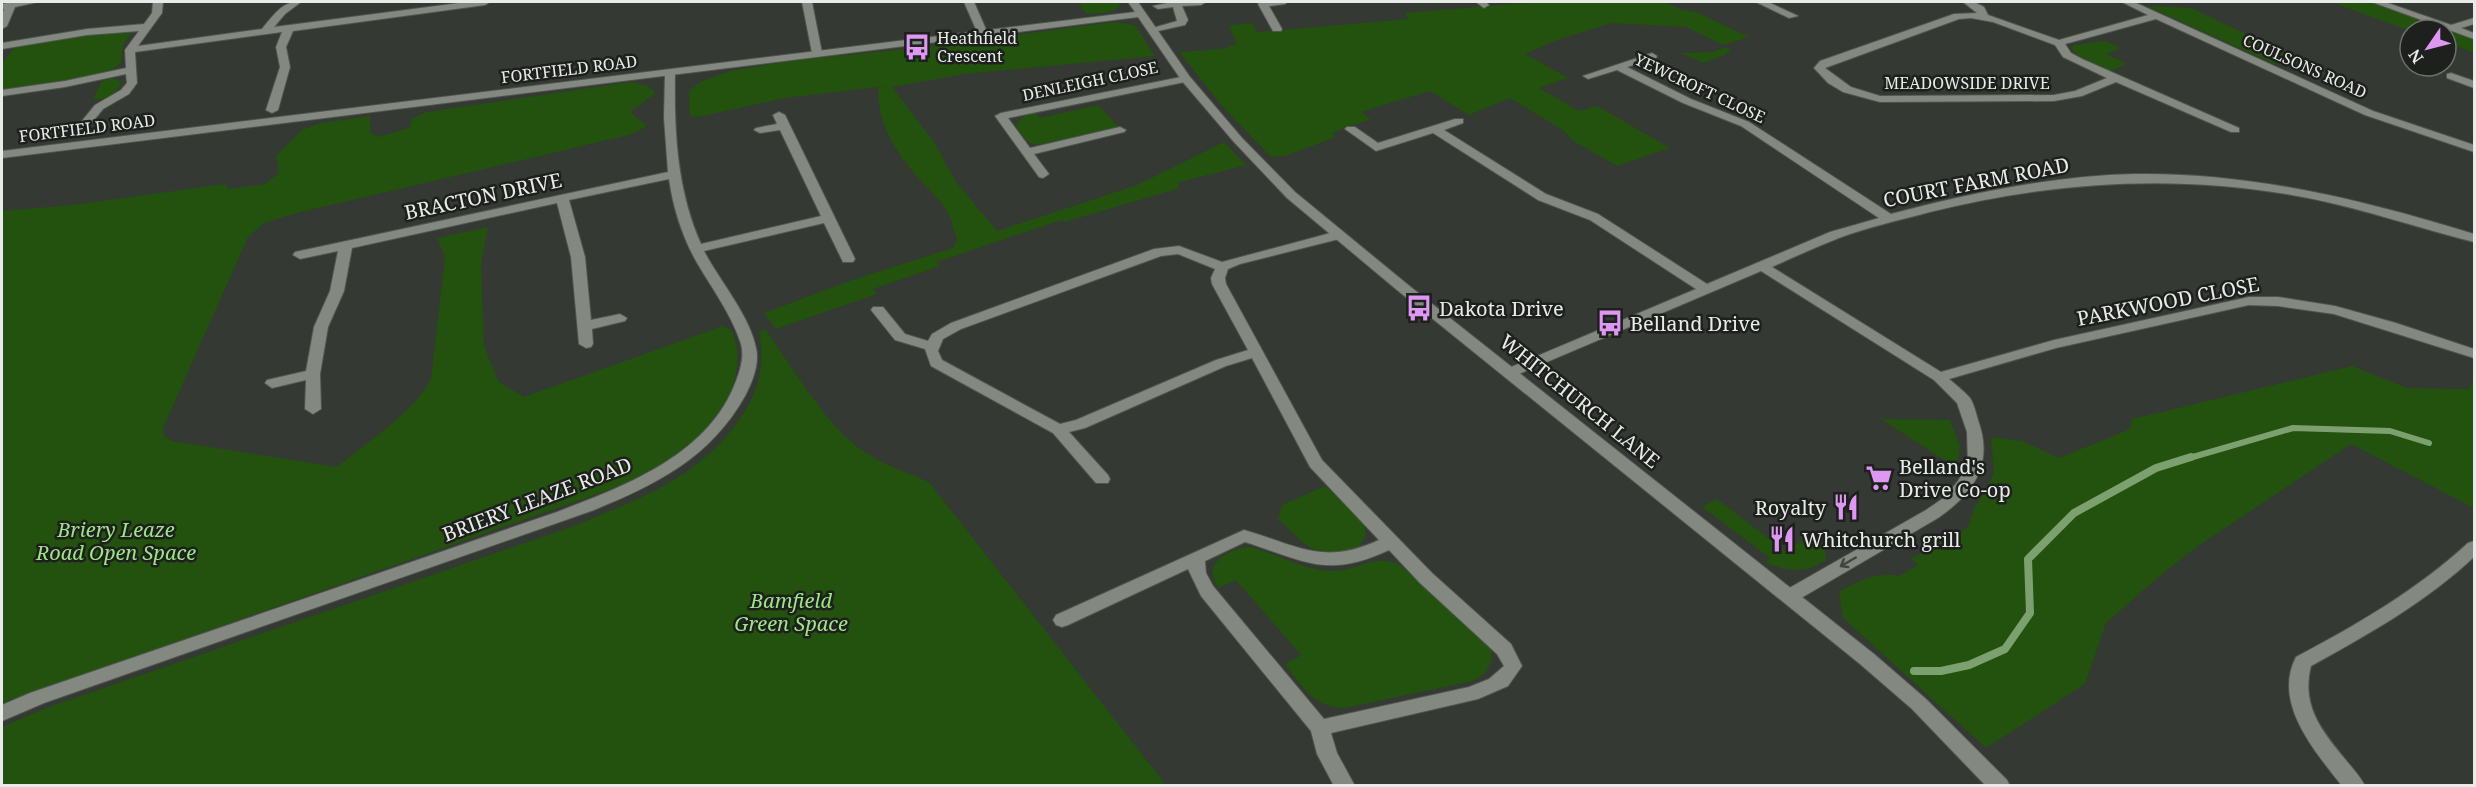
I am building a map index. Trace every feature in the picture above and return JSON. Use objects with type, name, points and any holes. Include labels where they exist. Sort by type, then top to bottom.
[{"type":"street","points":[[2,26],[6,6],[33,2]]},
{"type":"street","points":[[77,134],[99,107],[125,92],[132,83],[130,50],[157,13],[158,2]]},
{"type":"street","points":[[266,31],[282,12],[296,2]]},
{"type":"street","points":[[130,50],[485,2]]},
{"type":"street","points":[[807,2],[817,53]]},
{"type":"street","points":[[969,2],[983,34]]},
{"type":"street","name":"WHITCHURCH LANE","points":[[1133,2],[1186,79],[1238,140],[1291,195],[1509,373],[1790,596],[1919,704],[2000,786]]},
{"type":"street","points":[[1158,6],[1201,2]]},
{"type":"street","points":[[1277,29],[1263,4],[1282,2]]},
{"type":"street","points":[[1761,2],[1793,16]]},
{"type":"street","name":"MEADOWSIDE DRIVE","points":[[1968,2],[1981,9],[1983,16]]},
{"type":"street","name":"COULSONS ROAD","points":[[2127,2],[2369,113],[2475,149]]},
{"type":"street","points":[[2377,2],[2423,18]]},
{"type":"street","points":[[1153,31],[1181,23],[1183,20],[1176,4]]},
{"type":"street","name":"FORTFIELD ROAD","points":[[2,155],[1140,14]]},
{"type":"street","name":"MEADOWSIDE DRIVE","points":[[2116,78],[2078,94],[2054,98],[1880,99],[1852,92],[1827,78],[1819,68],[1824,63],[1958,16],[1983,16],[2059,43],[2067,55],[2235,130]]},
{"type":"street","points":[[2059,43],[2156,16]]},
{"type":"street","points":[[2458,26],[2475,21]]},
{"type":"street","points":[[2,46],[87,32],[146,27]]},
{"type":"street","points":[[272,110],[285,67],[280,47],[289,28]]},
{"type":"street","points":[[2458,30],[2475,36]]},
{"type":"street","name":"YEWCROFT CLOSE","points":[[1588,76],[1652,56]]},
{"type":"street","name":"YEWCROFT CLOSE","points":[[1618,67],[1687,101],[1745,124],[1888,218]]},
{"type":"street","points":[[2,93],[65,84],[130,70]]},
{"type":"street","name":"BRIERY LEAZE ROAD","points":[[2,713],[37,698],[563,516],[622,493],[659,473],[690,452],[715,428],[734,404],[746,375],[750,350],[740,326],[696,249],[673,174],[668,124],[670,73]]},
{"type":"street","points":[[2457,78],[2473,83]]},
{"type":"street","name":"DENLEIGH CLOSE","points":[[1001,116],[1186,79]]},
{"type":"street","name":"DENLEIGH CLOSE","points":[[993,105],[1042,174]]},
{"type":"street","points":[[760,130],[781,120],[848,259]]},
{"type":"street","points":[[1351,129],[1376,147],[1460,121]]},
{"type":"street","points":[[1435,129],[1542,197],[1593,217],[1705,289]]},
{"type":"street","points":[[1026,152],[1119,130]]},
{"type":"street","name":"BRACTON DRIVE","points":[[300,255],[673,174]]},
{"type":"street","name":"COURT FARM ROAD","points":[[1509,373],[1835,235],[1888,218],[2068,183],[2137,178],[2190,179],[2250,186],[2330,200],[2409,218],[2475,237]]},
{"type":"street","points":[[562,199],[578,257],[586,344]]},
{"type":"street","points":[[696,249],[828,218]]},
{"type":"street","points":[[1320,729],[1495,686],[1508,678],[1513,666],[1504,649],[1426,578],[1323,471],[1307,450],[1220,284],[1218,278],[1222,267],[1235,261],[1338,235]]},
{"type":"street","points":[[313,409],[313,374],[321,327],[337,291],[346,245]]},
{"type":"street","points":[[1102,479],[1058,429],[936,363],[931,351],[937,337],[956,326],[1159,252],[1179,250],[1201,256],[1222,267]]},
{"type":"street","points":[[1760,265],[1939,377],[1964,401],[1975,432],[1976,465],[1951,501],[1790,596]]},
{"type":"street","name":"PARKWOOD CLOSE","points":[[1939,377],[1982,362],[2048,345],[2249,301],[2279,300],[2315,305],[2374,321],[2475,354]]},
{"type":"street","points":[[878,310],[899,338],[912,344],[933,346]]},
{"type":"street","points":[[584,326],[620,318]]},
{"type":"street","points":[[1058,429],[1080,424],[1221,363],[1257,352]]},
{"type":"street","points":[[272,383],[313,374]]},
{"type":"street","points":[[1062,620],[1244,536],[1311,558],[1338,561],[1359,556],[1392,541]]},
{"type":"street","points":[[2355,786],[2320,743],[2304,713],[2298,686],[2303,662],[2369,626],[2412,599],[2475,547]]},
{"type":"street","points":[[1196,558],[1197,573],[1207,591],[1302,704],[1320,729],[1327,754],[1345,786]]},
{"type":"green space","points":[[1078,2],[1122,2],[1112,11],[1086,14]]},
{"type":"green space","points":[[1537,2],[1664,2],[1683,10],[1696,12],[1749,37],[1723,45],[1686,27],[1612,23],[1560,39],[1525,54],[1568,78],[1539,88],[1579,111],[1597,106],[1670,148],[1617,166],[1570,139],[1566,132],[1510,98],[1469,115],[1430,91],[1361,112],[1371,119],[1332,133],[1336,137],[1285,156],[1271,157],[1222,106],[1179,52],[1222,49],[1237,44],[1229,25],[1252,23],[1257,32],[1408,19],[1405,13]]},
{"type":"green space","points":[[2331,2],[2370,2],[2415,18],[2398,18],[2398,27]]},
{"type":"green space","points":[[2147,6],[2191,8],[2300,59],[2274,64]]},
{"type":"green space","points":[[1114,22],[1135,25],[1155,56],[965,74],[892,87],[934,142],[956,182],[997,231],[1137,185],[1224,142],[1246,165],[1177,183],[1180,188],[1065,222],[1062,220],[937,262],[940,266],[873,289],[877,294],[776,329],[764,313],[852,280],[953,248],[957,240],[951,219],[943,205],[906,163],[891,140],[879,102],[878,88],[887,86],[785,98],[690,117],[689,91],[700,82],[730,71],[790,61],[934,46]]},
{"type":"green space","points":[[97,33],[131,33],[123,45],[121,63],[111,70],[82,80],[2,90],[2,63],[16,46]]},
{"type":"green space","points":[[2458,33],[2474,39],[2474,53],[2458,47]]},
{"type":"green space","points":[[2106,41],[2120,48],[2106,54],[2127,64],[2111,71],[2078,56],[2071,48],[2074,45]]},
{"type":"green space","points":[[1726,47],[1731,50],[1703,63],[1681,53],[1712,52]]},
{"type":"green space","points":[[112,78],[121,81],[114,93],[107,98],[93,99],[101,82]]},
{"type":"green space","name":"Briery Leaze Road Open Space","points":[[631,82],[648,86],[656,93],[630,112],[647,126],[633,134],[297,213],[264,223],[248,237],[163,428],[164,436],[172,441],[337,467],[402,415],[424,391],[431,379],[445,257],[437,238],[488,227],[481,263],[484,346],[498,381],[524,397],[723,326],[732,331],[737,351],[737,371],[731,389],[710,424],[695,439],[658,469],[609,490],[2,703],[2,211],[72,205],[225,184],[229,189],[265,184],[279,173],[276,156],[302,130],[321,123],[370,116],[370,132],[378,137],[409,128],[412,118],[427,112]]},
{"type":"green space","points":[[1098,105],[1119,127],[1037,145],[1026,141],[1016,126],[1021,118],[1035,113],[1040,118]]},
{"type":"green space","name":"Bamfield Green Space","points":[[765,329],[821,408],[846,437],[875,459],[929,482],[1166,785],[2,785],[2,727],[46,708],[571,527],[667,484],[709,454],[727,436],[743,414],[754,394],[760,374],[759,332]]},
{"type":"green space","points":[[2352,366],[2407,388],[2469,389],[2474,379],[2474,508],[2351,444],[2195,548],[2155,580],[2106,623],[2085,684],[1986,748],[1843,618],[1839,592],[1868,578],[1884,575],[1899,576],[1918,565],[1911,559],[1968,527],[1975,506],[1988,487],[1994,472],[1991,437],[2022,441],[2059,458],[2130,429],[2132,419]]},
{"type":"green space","points":[[1881,419],[1950,420],[1960,446],[1958,460],[1949,463]]},
{"type":"green space","points":[[1325,486],[1364,523],[1366,536],[1357,549],[1330,553],[1313,549],[1278,519],[1282,505]]},
{"type":"green space","points":[[1717,499],[1785,551],[1809,536],[1825,547],[1826,560],[1811,568],[1796,570],[1781,568],[1765,562],[1770,558],[1702,507]]},
{"type":"green space","points":[[1249,547],[1323,571],[1343,570],[1376,561],[1393,562],[1401,566],[1491,649],[1488,668],[1473,681],[1345,708],[1324,704],[1310,695],[1285,664],[1301,655],[1236,580],[1219,588],[1214,579],[1213,572],[1219,559],[1233,551]]},
{"type":"waterway","points":[[2186,459],[2293,428],[2390,431],[2429,443]]},
{"type":"waterway","points":[[1914,671],[1941,671],[1969,665],[2005,649],[2030,613],[2028,559],[2074,513],[2156,468],[2191,457]]},
{"type":"place","name":"Heathfield Crescent","points":[[917,47]]},
{"type":"place","name":"Dakota Drive","points":[[1419,308]]},
{"type":"place","name":"Belland Drive","points":[[1610,323]]},
{"type":"place","name":"Belland's Drive Co-op","points":[[1879,478]]},
{"type":"place","name":"Royalty","points":[[1846,507]]},
{"type":"place","name":"Whitchurch grill","points":[[1782,539]]}]
